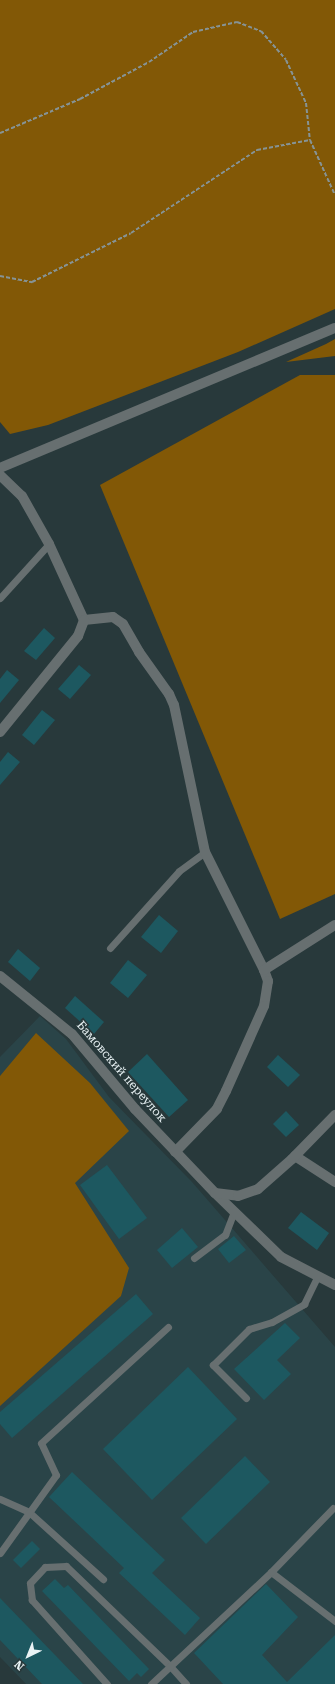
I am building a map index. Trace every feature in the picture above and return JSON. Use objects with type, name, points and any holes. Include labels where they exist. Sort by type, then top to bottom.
[{"type":"street","points":[[0,468],[335,328]]},
{"type":"street","points":[[0,474],[22,496],[49,544],[84,620],[78,636],[0,732]]},
{"type":"street","points":[[84,620],[113,617],[123,624],[139,652],[169,694],[174,704],[205,852],[264,970],[268,981],[264,1006],[217,1109],[175,1152]]},
{"type":"street","points":[[264,970],[335,925]]},
{"type":"street","name":"Бамовский переулок","points":[[0,976],[72,1034],[114,1086],[175,1152],[281,1257],[335,1285]]},
{"type":"street","points":[[215,1193],[238,1196],[258,1189],[295,1156],[335,1114]]},
{"type":"street","points":[[295,1156],[335,1182]]},
{"type":"lane","points":[[0,598],[49,544]]},
{"type":"lane","points":[[110,948],[179,871],[205,852]]},
{"type":"lane","points":[[194,1258],[225,1235],[234,1211]]},
{"type":"lane","points":[[246,1398],[213,1365],[249,1329],[272,1322],[304,1304],[317,1276]]},
{"type":"lane","points":[[0,1553],[56,1475],[41,1443],[168,1327]]},
{"type":"lane","points":[[0,1499],[29,1512],[103,1579]]},
{"type":"lane","points":[[152,1684],[271,1572],[333,1508]]},
{"type":"lane","points":[[107,1684],[32,1600],[30,1583],[45,1567],[66,1566],[170,1666],[186,1684]]},
{"type":"lane","points":[[271,1572],[335,1621]]},
{"type":"path","points":[[0,133],[80,99],[149,62],[193,32],[237,22],[261,31],[286,60],[306,103],[310,140],[335,195]]},
{"type":"path","points":[[0,276],[32,282],[131,234],[257,150],[310,140]]},
{"type":"shaded area","points":[[0,0],[335,0],[335,309],[238,352],[48,425],[10,434],[0,422]]},
{"type":"shaded area","points":[[335,339],[335,356],[286,362],[326,344]]},
{"type":"shaded area","points":[[300,375],[335,375],[335,894],[280,919],[100,485]]},
{"type":"shaded area","points":[[40,1016],[66,1039],[109,1097],[192,1182],[335,1347],[335,1684],[26,1684],[0,1657],[0,1057]]},
{"type":"shaded area","points":[[36,1033],[90,1083],[129,1131],[75,1183],[129,1268],[121,1296],[0,1406],[0,1076]]},
{"type":"building","points":[[44,628],[55,638],[36,660],[24,651]]},
{"type":"building","points":[[79,665],[91,675],[70,699],[58,689]]},
{"type":"building","points":[[7,670],[19,680],[0,703],[0,679]]},
{"type":"building","points":[[42,710],[55,720],[34,745],[22,735]]},
{"type":"building","points":[[8,752],[20,762],[0,785],[0,762]]},
{"type":"building","points":[[159,915],[178,931],[161,953],[141,937]]},
{"type":"building","points":[[18,949],[40,968],[30,981],[8,962]]},
{"type":"building","points":[[128,960],[147,975],[128,998],[110,983]]},
{"type":"building","points":[[75,996],[104,1022],[94,1034],[65,1008]]},
{"type":"building","points":[[147,1054],[188,1100],[169,1117],[128,1072]]},
{"type":"building","points":[[278,1055],[300,1075],[288,1087],[267,1067]]},
{"type":"building","points":[[286,1111],[299,1125],[286,1137],[273,1124]]},
{"type":"building","points":[[107,1165],[147,1218],[119,1239],[80,1185]]},
{"type":"building","points":[[301,1212],[329,1233],[317,1250],[288,1228]]},
{"type":"building","points":[[182,1228],[198,1247],[172,1268],[157,1250]]},
{"type":"building","points":[[234,1236],[246,1250],[229,1263],[218,1249]]},
{"type":"building","points":[[136,1294],[153,1314],[12,1438],[0,1424],[0,1412]]},
{"type":"building","points":[[285,1323],[300,1338],[277,1360],[291,1374],[264,1400],[234,1369]]},
{"type":"building","points":[[188,1367],[237,1419],[152,1500],[103,1449]]},
{"type":"building","points":[[245,1456],[270,1482],[206,1544],[181,1518]]},
{"type":"building","points":[[72,1472],[165,1560],[152,1573],[200,1618],[185,1635],[119,1573],[124,1568],[49,1497]]},
{"type":"building","points":[[32,1541],[40,1549],[21,1568],[13,1560]]},
{"type":"building","points":[[55,1579],[64,1588],[68,1585],[149,1669],[141,1677],[137,1673],[129,1681],[42,1591]]},
{"type":"building","points":[[266,1584],[298,1617],[262,1655],[287,1682],[335,1635],[335,1684],[223,1684],[194,1653]]},
{"type":"building","points":[[0,1598],[83,1684],[42,1684],[0,1640]]}]
